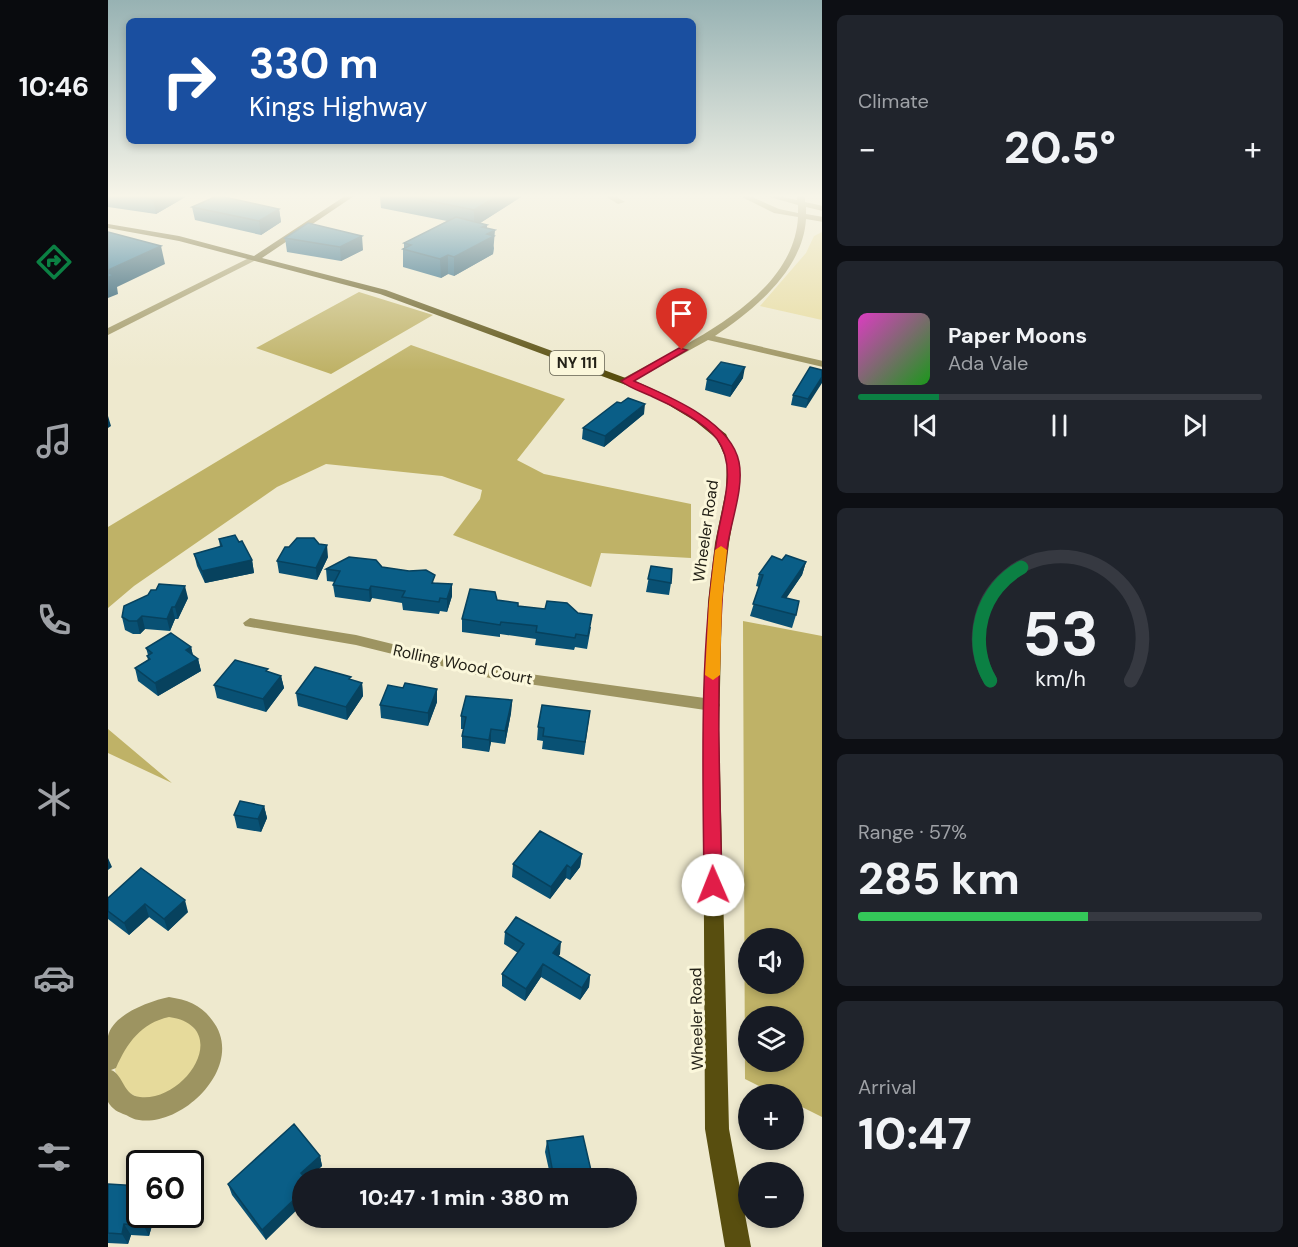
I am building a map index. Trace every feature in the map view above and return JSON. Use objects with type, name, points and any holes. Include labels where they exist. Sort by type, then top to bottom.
[{"type":"main road","name":"Wheeler Road","points":[[241,254],[383,292],[626,381],[666,399],[699,419],[722,437],[733,461],[732,490],[722,543],[715,602],[712,705],[717,1129],[738,1247]]},
{"type":"main road","points":[[256,258],[262,254]]},
{"type":"street","points":[[626,381],[725,327],[762,295],[791,254]]},
{"type":"street","points":[[108,332],[256,258]]},
{"type":"street","points":[[707,337],[822,364]]},
{"type":"street","name":"Rolling Wood Court","points":[[250,623],[356,640],[494,674],[712,705]]},
{"type":"street","points":[[108,1060],[114,1029],[157,1011],[180,1009],[194,1014],[204,1023],[211,1036],[212,1051],[200,1082],[185,1096],[167,1106],[148,1109],[130,1106],[117,1097],[108,1080]]},
{"type":"shaded area","points":[[805,254],[822,254],[822,320],[760,306]]},
{"type":"shaded area","points":[[359,292],[433,315],[331,374],[256,348]]},
{"type":"shaded area","points":[[411,345],[565,399],[517,460],[544,474],[691,504],[691,558],[601,553],[591,587],[453,535],[480,499],[482,490],[442,476],[326,464],[277,487],[134,586],[108,608],[108,527]]},
{"type":"shaded area","points":[[743,621],[822,636],[822,1117],[804,1108],[804,1084],[755,1084],[745,1079],[745,1072],[804,1072],[804,1006],[745,1006],[745,994],[804,994],[804,928],[744,928]]},
{"type":"shaded area","points":[[108,729],[172,783],[108,753]]},
{"type":"shaded area","points":[[173,1015],[186,1019],[202,1037],[200,1065],[167,1097],[139,1098],[127,1092],[119,1083],[115,1070],[117,1057],[144,1022]]},
{"type":"building","points":[[108,254],[143,254],[108,270]]},
{"type":"building","points":[[422,254],[459,254],[454,257],[448,255],[440,259]]},
{"type":"building","points":[[721,362],[745,367],[732,386],[707,379]]},
{"type":"building","points":[[810,367],[822,370],[822,377],[808,399],[793,395]]},
{"type":"building","points":[[628,398],[645,404],[605,436],[583,428],[617,402],[621,403]]},
{"type":"building","points":[[235,535],[239,542],[242,541],[252,560],[202,571],[194,554],[222,546],[219,539]]},
{"type":"building","points":[[297,538],[314,538],[319,544],[327,545],[316,568],[277,561],[285,547],[289,547]]},
{"type":"building","points":[[786,555],[806,562],[782,597],[799,601],[796,615],[753,604],[763,575],[759,574],[772,556],[782,560]]},
{"type":"building","points":[[349,557],[376,560],[382,567],[409,571],[426,570],[435,575],[432,583],[452,584],[447,599],[440,598],[439,602],[402,597],[405,591],[371,586],[369,590],[333,585],[340,571],[326,569]]},
{"type":"building","points":[[651,566],[672,569],[671,583],[648,579]]},
{"type":"building","points":[[159,584],[185,586],[167,619],[142,616],[137,621],[129,621],[122,617],[124,606],[148,595],[151,590],[156,590]]},
{"type":"building","points":[[470,589],[495,592],[497,600],[518,603],[518,606],[545,609],[547,601],[567,603],[578,613],[592,615],[588,636],[576,634],[575,638],[536,632],[537,626],[501,622],[500,625],[462,619]]},
{"type":"building","points":[[171,633],[191,647],[186,650],[198,659],[155,683],[135,668],[150,659],[147,656],[152,653],[146,648]]},
{"type":"building","points":[[235,660],[268,669],[266,671],[281,676],[263,699],[214,685]]},
{"type":"building","points":[[315,667],[351,677],[349,679],[362,683],[346,707],[296,693]]},
{"type":"building","points":[[405,683],[437,689],[428,713],[380,705],[388,685],[403,688]]},
{"type":"building","points":[[466,696],[512,700],[505,731],[491,729],[489,740],[462,736],[466,717],[461,716]]},
{"type":"building","points":[[542,705],[590,711],[585,742],[543,736],[544,728],[538,727]]},
{"type":"building","points":[[240,801],[264,806],[258,819],[234,815]]},
{"type":"building","points":[[540,831],[582,854],[571,868],[567,865],[551,887],[513,864]]},
{"type":"building","points":[[141,868],[185,900],[164,919],[145,904],[124,923],[108,911],[108,898]]},
{"type":"building","points":[[516,917],[561,942],[553,953],[590,975],[582,988],[543,964],[526,989],[502,974],[524,944],[505,932]]},
{"type":"building","points":[[294,1124],[320,1156],[307,1168],[292,1168],[292,1201],[262,1230],[228,1184]]},
{"type":"building","points":[[583,1136],[590,1168],[552,1168],[547,1141]]},
{"type":"building","points":[[108,1184],[126,1185],[126,1224],[124,1224],[122,1234],[108,1233]]},
{"type":"slow traffic","points":[[713,675],[715,602],[721,550]]},
{"type":"route","points":[[682,350],[626,381],[666,399],[699,419],[722,437],[733,461],[732,490],[722,543],[715,602],[711,730],[713,885]]}]
